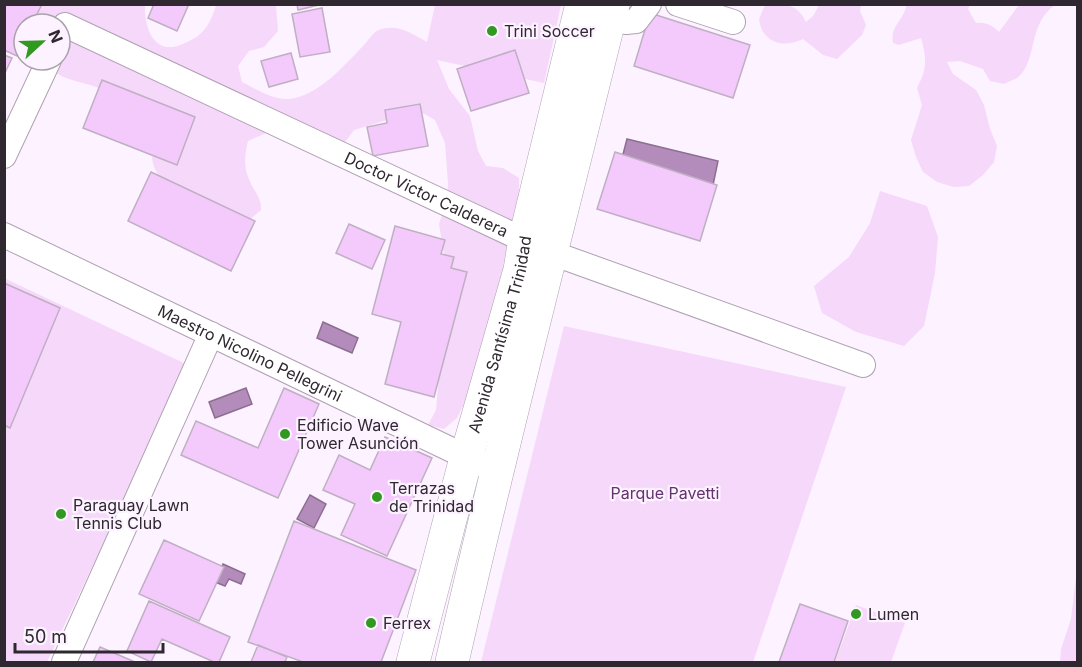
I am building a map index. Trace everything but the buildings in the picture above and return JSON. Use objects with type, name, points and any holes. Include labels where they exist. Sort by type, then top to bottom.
[{"type":"main road","name":"Avenida Santísima Trinidad","points":[[452,663],[495,472],[539,246],[601,10]]},
{"type":"main road","name":"Avenida Santísima Trinidad","points":[[413,663],[466,458],[520,270],[539,246]]},
{"type":"street","points":[[601,10],[626,22],[636,21],[649,4]]},
{"type":"street","points":[[678,4],[733,22]]},
{"type":"street","name":"Doctor Victor Calderera","points":[[72,25],[539,246],[863,365]]},
{"type":"street","points":[[4,156],[43,72]]},
{"type":"street","name":"Maestro Nicolino Pellegrini","points":[[4,235],[495,472]]},
{"type":"street","points":[[64,663],[211,334]]},
{"type":"green space","points":[[770,4],[782,4],[796,9],[806,22],[813,16],[819,5],[861,5],[860,11],[866,25],[862,35],[837,59],[823,55],[803,39],[783,44],[768,38],[762,30],[759,19],[764,7]]},
{"type":"green space","points":[[907,4],[970,5],[968,9],[976,23],[988,25],[999,32],[1019,5],[1055,5],[1040,22],[1028,63],[1017,78],[1004,84],[990,81],[983,69],[960,61],[947,62],[953,74],[976,90],[984,105],[997,146],[994,162],[969,186],[954,187],[937,182],[923,172],[916,157],[911,140],[922,105],[917,88],[923,75],[924,52],[921,38],[899,45],[893,43],[893,32]]},
{"type":"green space","points":[[37,5],[145,5],[149,32],[153,39],[166,47],[175,47],[194,38],[205,29],[216,5],[276,5],[278,31],[264,47],[249,51],[238,66],[242,82],[270,96],[289,99],[300,97],[330,79],[379,30],[398,29],[427,42],[435,5],[561,5],[544,83],[437,60],[449,89],[470,116],[478,151],[486,166],[503,168],[519,178],[519,195],[504,261],[500,296],[472,387],[457,418],[444,429],[428,425],[436,410],[441,351],[446,331],[444,254],[439,224],[447,200],[448,183],[445,143],[435,120],[421,112],[413,112],[354,130],[343,145],[273,130],[248,141],[245,165],[260,201],[261,210],[234,233],[184,201],[162,180],[155,169],[152,157],[174,142],[106,91],[54,72],[72,72],[72,12],[35,12]]},
{"type":"green space","points":[[880,191],[927,206],[938,237],[935,273],[924,326],[904,346],[856,332],[822,313],[814,286],[849,257],[870,223]]},
{"type":"green space","name":"Paraguay Lawn Tennis Club","points":[[4,278],[188,365],[47,662],[5,662]]},
{"type":"green space","name":"Parque Pavetti","points":[[564,326],[846,387],[753,662],[481,662]]},
{"type":"green space","points":[[1077,568],[1077,662],[1060,662],[1061,649],[1071,619]]},
{"type":"green space","points":[[856,605],[905,623],[891,662],[835,662]]},
{"type":"shaded area","points":[[627,139],[718,161],[713,185],[621,162]]},
{"type":"shaded area","points":[[323,322],[358,338],[352,353],[317,338]]},
{"type":"shaded area","points":[[246,388],[252,404],[215,418],[209,402]]},
{"type":"shaded area","points":[[310,495],[326,504],[314,528],[297,519]]},
{"type":"shaded area","points":[[223,564],[245,574],[241,584],[229,579],[225,586],[215,582]]},
{"type":"place","name":"Trini Soccer","points":[[492,31]]},
{"type":"place","name":"Edificio Wave Tower Asunción","points":[[285,434]]},
{"type":"place","name":"Terrazas de Trinidad","points":[[377,497]]},
{"type":"place","name":"Paraguay Lawn Tennis Club","points":[[61,514]]},
{"type":"place","name":"Lumen","points":[[856,614]]},
{"type":"place","name":"Ferrex","points":[[371,623]]}]
